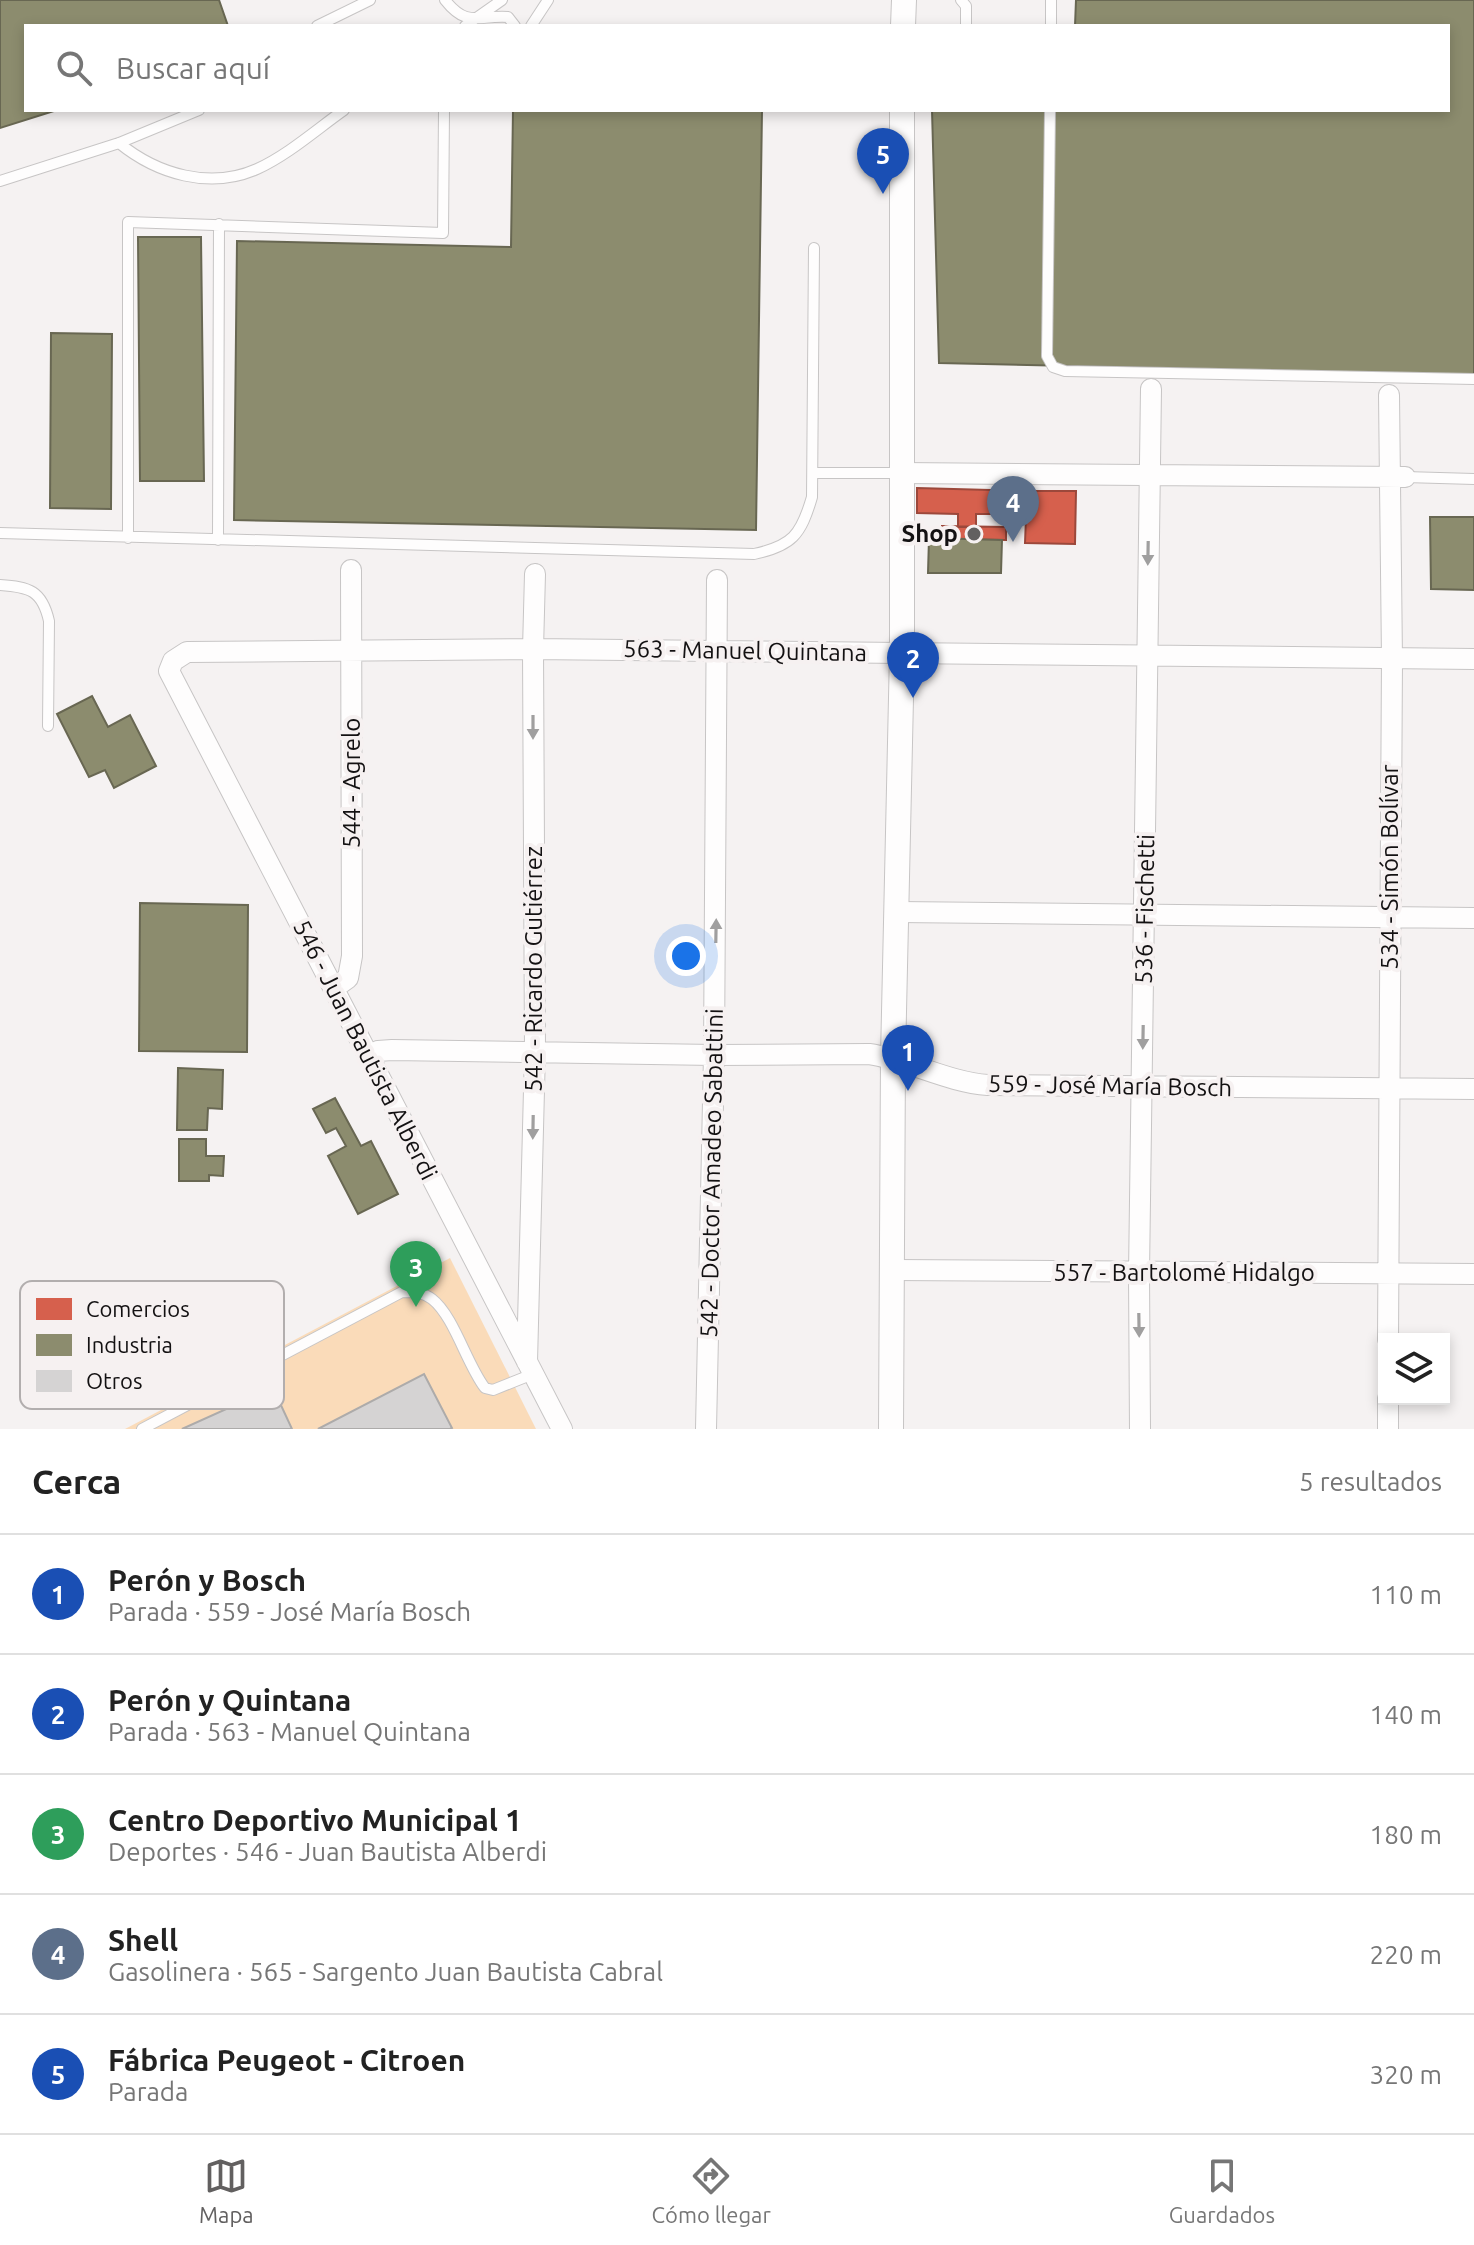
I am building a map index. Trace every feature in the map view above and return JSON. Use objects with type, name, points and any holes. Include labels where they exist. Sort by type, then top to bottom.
[{"type":"street","points":[[903,24],[904,0]]},
{"type":"street","points":[[891,1429],[893,1057],[902,653],[902,112]]},
{"type":"street","name":"536 - Fischetti","points":[[1140,1429],[1139,1274],[1151,389]]},
{"type":"street","name":"534 - Simón Bolívar","points":[[1388,1333],[1392,659],[1397,477],[1389,395]]},
{"type":"street","points":[[901,473],[1397,477]]},
{"type":"street","name":"544 - Agrelo","points":[[334,988],[348,978],[352,956],[351,570]]},
{"type":"street","name":"542 - Ricardo Gutiérrez","points":[[530,1368],[535,1051],[535,574]]},
{"type":"street","name":"542 - Doctor Amadeo Sabattini","points":[[706,1429],[714,1055],[719,652],[717,580]]},
{"type":"street","name":"563 - Manuel Quintana","points":[[169,671],[178,655],[187,652],[533,649],[1474,659]]},
{"type":"street","name":"546 - Juan Bautista Alberdi","points":[[169,671],[562,1429]]},
{"type":"street","points":[[898,912],[1474,918]]},
{"type":"street","name":"559 - José María Bosch","points":[[368,1056],[378,1051],[392,1050],[869,1054],[893,1057],[977,1084],[1474,1089]]},
{"type":"street","name":"557 - Bartolomé Hidalgo","points":[[894,1270],[1474,1274]]},
{"type":"street","points":[[1388,1405],[1388,1429]]},
{"type":"lane","points":[[321,24],[370,0]]},
{"type":"lane","points":[[445,0],[456,14],[469,23],[508,17],[513,24]]},
{"type":"lane","points":[[469,23],[502,0]]},
{"type":"lane","points":[[532,24],[548,0]]},
{"type":"lane","points":[[961,0],[966,6],[966,24]]},
{"type":"lane","points":[[1051,0],[1051,24]]},
{"type":"lane","points":[[0,181],[119,143],[194,112]]},
{"type":"lane","points":[[119,143],[139,159],[168,172],[205,178],[236,175],[273,160],[341,112]]},
{"type":"lane","points":[[128,538],[128,222],[443,233],[444,112]]},
{"type":"lane","points":[[1050,112],[1047,356],[1053,367],[1065,371],[1474,379]]},
{"type":"lane","points":[[218,540],[219,224]]},
{"type":"lane","points":[[0,533],[754,554],[779,548],[795,536],[807,516],[812,497],[814,248]]},
{"type":"lane","points":[[813,473],[901,473]]},
{"type":"lane","points":[[1397,477],[1474,479]]},
{"type":"lane","points":[[0,585],[31,590],[46,606],[49,621],[48,726]]},
{"type":"lane","points":[[284,1354],[402,1292],[417,1292],[432,1299],[443,1312],[485,1388],[493,1390],[530,1368]]},
{"type":"lane","points":[[142,1429],[180,1409]]},
{"type":"shaded area","points":[[450,1258],[536,1429],[125,1429],[163,1409],[284,1409],[284,1345]]},
{"type":"building: Comercios","points":[[917,488],[1027,491],[1026,514],[976,514],[976,527],[958,527],[958,514],[917,513]]},
{"type":"building: Comercios","points":[[1027,491],[1076,491],[1075,544],[1025,543]]},
{"type":"building: Comercios","points":[[942,526],[1006,527],[1006,540],[942,539]]},
{"type":"building: Industria","points":[[0,0],[219,0],[227,24],[24,24],[24,112],[51,112],[0,128]]},
{"type":"building: Industria","points":[[1076,0],[1474,0],[1474,375],[939,363],[932,112],[1450,112],[1450,24],[1075,24]]},
{"type":"building: Industria","points":[[513,112],[762,112],[756,530],[234,520],[237,241],[511,247]]},
{"type":"building: Industria","points":[[138,237],[201,237],[204,481],[140,481]]},
{"type":"building: Industria","points":[[51,333],[112,334],[111,509],[50,508]]},
{"type":"building: Industria","points":[[1430,517],[1474,517],[1474,590],[1431,589]]},
{"type":"building: Industria","points":[[929,538],[1002,540],[1001,573],[928,573]]},
{"type":"building: Industria","points":[[92,696],[108,727],[130,715],[156,766],[114,788],[105,770],[89,777],[57,714]]},
{"type":"building: Industria","points":[[140,903],[248,905],[247,1052],[139,1051]]},
{"type":"building: Industria","points":[[178,1068],[223,1070],[222,1109],[208,1108],[207,1130],[177,1130]]},
{"type":"building: Industria","points":[[335,1098],[361,1146],[371,1141],[398,1194],[358,1214],[328,1156],[346,1146],[336,1128],[326,1133],[313,1109]]},
{"type":"building: Industria","points":[[179,1139],[206,1139],[206,1156],[224,1156],[223,1176],[209,1175],[209,1181],[179,1181]]},
{"type":"building: Otros","points":[[424,1374],[452,1428],[318,1429]]},
{"type":"building: Otros","points":[[226,1409],[283,1409],[292,1429],[182,1429]]},
{"type":"place","name":"Fábrica Peugeot - Citroen","points":[[883,194]]},
{"type":"place","name":"Shop","points":[[974,534]]},
{"type":"place","name":"Shell","points":[[1013,542]]},
{"type":"place","name":"Perón y Quintana","points":[[913,698]]},
{"type":"place","name":"Perón y Bosch","points":[[908,1091]]},
{"type":"place","name":"Centro Deportivo Municipal 1","points":[[416,1307]]}]
